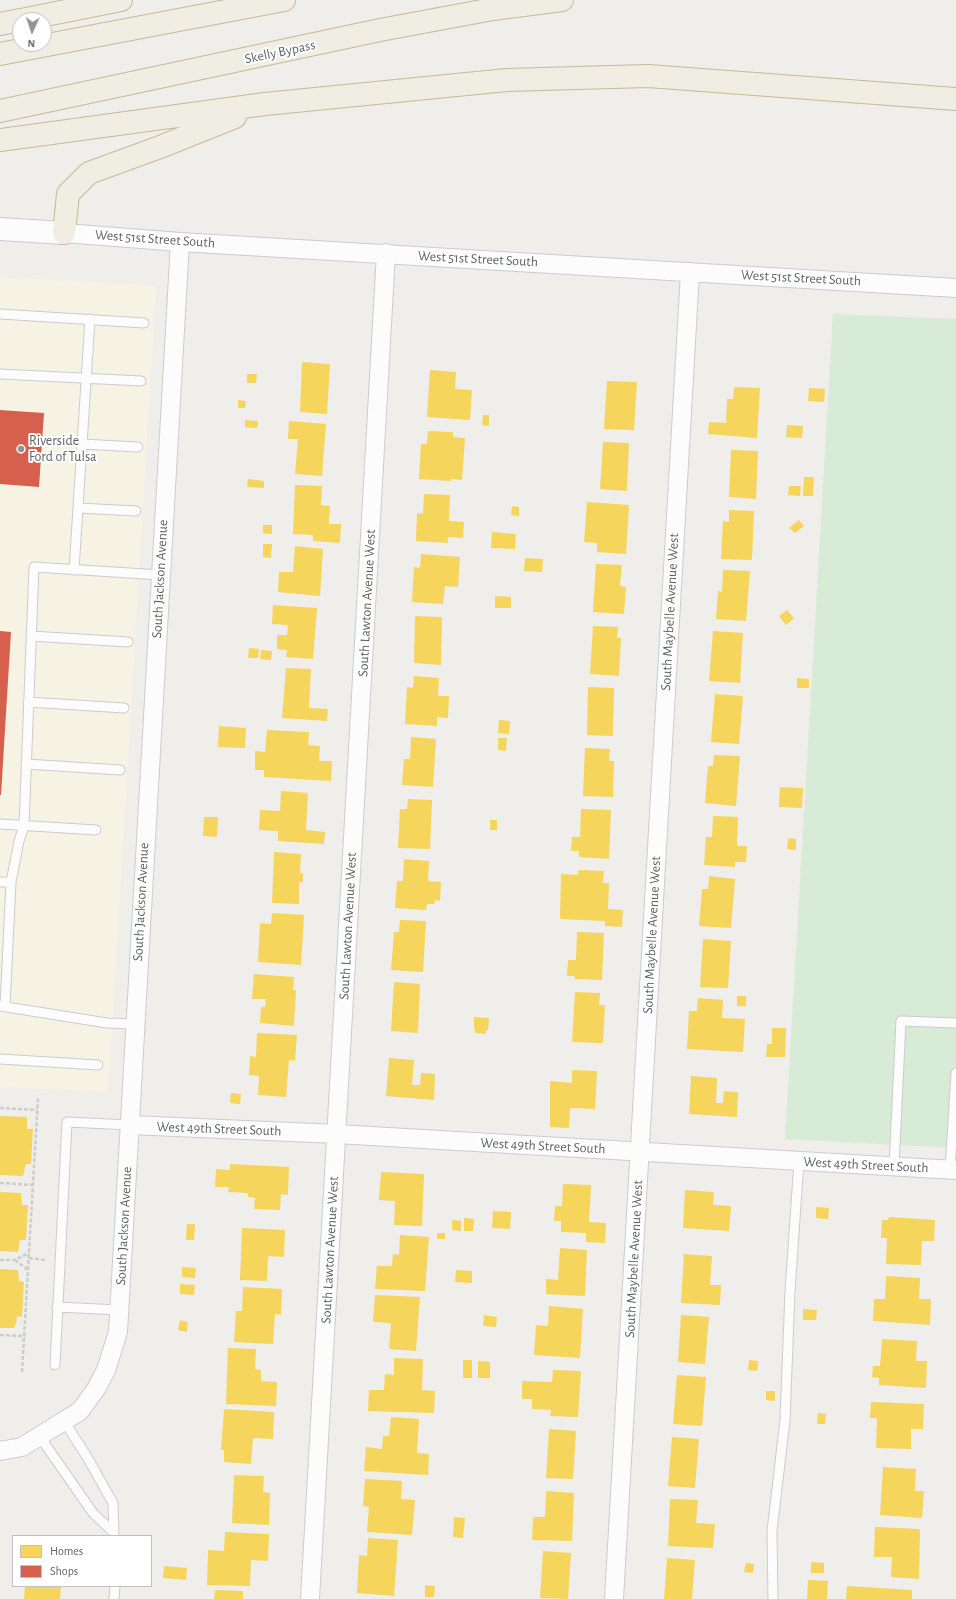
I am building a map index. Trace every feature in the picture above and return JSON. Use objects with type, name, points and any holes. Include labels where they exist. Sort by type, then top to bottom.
[{"type":"highway","points":[[52,14],[121,0]]},
{"type":"highway","points":[[0,54],[284,0]]},
{"type":"highway","name":"Skelly Bypass","points":[[0,111],[387,29],[493,9],[562,0]]},
{"type":"highway","points":[[0,24],[12,22]]},
{"type":"highway","points":[[0,140],[265,104],[507,80],[648,76],[956,99]]},
{"type":"highway","points":[[64,232],[68,194],[89,173],[160,147],[265,104]]},
{"type":"street","name":"West 51st Street South","points":[[0,229],[64,232],[180,242],[386,253],[956,288]]},
{"type":"street","name":"South Jackson Avenue","points":[[64,1421],[80,1411],[96,1389],[106,1370],[118,1332],[130,1125],[134,1024],[180,242]]},
{"type":"street","name":"South Lawton Avenue West","points":[[310,1599],[386,253]]},
{"type":"street","name":"South Maybelle Avenue West","points":[[614,1599],[690,272]]},
{"type":"street","name":"West 49th Street South","points":[[130,1125],[337,1134],[953,1170]]},
{"type":"street","points":[[0,1451],[22,1447],[64,1421]]},
{"type":"lane","points":[[0,314],[144,323]]},
{"type":"lane","points":[[74,570],[90,320]]},
{"type":"lane","points":[[0,374],[141,381]]},
{"type":"lane","points":[[82,444],[138,447]]},
{"type":"lane","points":[[78,508],[136,511]]},
{"type":"lane","points":[[134,1024],[107,1023],[3,1006],[11,882],[19,841],[24,826],[34,567],[161,574]]},
{"type":"lane","points":[[31,636],[128,642]]},
{"type":"lane","points":[[28,702],[124,708]]},
{"type":"lane","points":[[26,764],[120,770]]},
{"type":"lane","points":[[0,824],[96,830]]},
{"type":"lane","points":[[0,882],[11,882]]},
{"type":"lane","points":[[894,1166],[901,1021],[956,1022]]},
{"type":"lane","points":[[0,1059],[98,1065]]},
{"type":"lane","points":[[953,1170],[956,1073]]},
{"type":"lane","points":[[55,1365],[67,1122],[130,1125]]},
{"type":"lane","points":[[773,1599],[772,1531],[785,1420],[790,1291],[799,1161]]},
{"type":"lane","points":[[57,1307],[119,1310]]},
{"type":"lane","points":[[64,1421],[87,1457],[113,1503],[114,1534]]},
{"type":"lane","points":[[40,1437],[93,1513],[114,1534]]},
{"type":"lane","points":[[114,1599],[115,1587]]},
{"type":"path","points":[[22,1372],[38,1098]]},
{"type":"path","points":[[0,1108],[37,1110]]},
{"type":"path","points":[[0,1183],[33,1185]]},
{"type":"path","points":[[0,1260],[15,1260],[29,1253]]},
{"type":"path","points":[[29,1258],[49,1260]]},
{"type":"path","points":[[15,1260],[28,1270]]},
{"type":"path","points":[[0,1334],[24,1336]]},
{"type":"shaded area","points":[[0,277],[156,286],[108,1092],[0,1087]]},
{"type":"green space","points":[[833,314],[956,319],[956,1148],[785,1139]]},
{"type":"building: Homes","points":[[302,362],[330,364],[327,414],[300,412]]},
{"type":"building: Homes","points":[[430,370],[456,372],[455,389],[472,390],[470,420],[427,417]]},
{"type":"building: Homes","points":[[247,374],[257,374],[256,383],[247,383]]},
{"type":"building: Homes","points":[[607,381],[637,382],[634,430],[604,429]]},
{"type":"building: Homes","points":[[734,387],[760,388],[757,438],[708,434],[709,422],[726,423],[727,399],[733,399]]},
{"type":"building: Homes","points":[[809,388],[825,389],[824,402],[808,401]]},
{"type":"building: Homes","points":[[238,400],[246,401],[245,408],[238,408]]},
{"type":"building: Homes","points":[[483,415],[489,415],[489,426],[482,425]]},
{"type":"building: Homes","points":[[245,420],[258,421],[257,428],[245,427]]},
{"type":"building: Homes","points":[[289,421],[326,424],[322,476],[295,474],[298,439],[288,439]]},
{"type":"building: Homes","points":[[787,425],[803,426],[802,438],[786,437]]},
{"type":"building: Homes","points":[[428,431],[453,432],[453,437],[465,438],[462,480],[451,479],[451,481],[419,479],[421,444],[427,444]]},
{"type":"building: Homes","points":[[603,442],[629,443],[627,491],[600,489]]},
{"type":"building: Homes","points":[[731,450],[758,451],[756,499],[729,497]]},
{"type":"building: Homes","points":[[804,477],[814,477],[813,496],[803,496]]},
{"type":"building: Homes","points":[[248,479],[264,481],[264,488],[247,487]]},
{"type":"building: Homes","points":[[295,485],[322,486],[321,505],[330,506],[329,524],[341,524],[340,543],[313,541],[313,535],[293,534]]},
{"type":"building: Homes","points":[[789,486],[801,486],[800,496],[788,495]]},
{"type":"building: Homes","points":[[424,494],[450,495],[449,521],[464,522],[463,538],[448,537],[448,543],[416,541],[417,513],[423,514]]},
{"type":"building: Homes","points":[[587,502],[629,505],[626,554],[597,552],[597,543],[584,542]]},
{"type":"building: Homes","points":[[512,506],[519,507],[519,516],[511,515]]},
{"type":"building: Homes","points":[[729,510],[754,511],[752,560],[721,559],[723,521],[729,522]]},
{"type":"building: Homes","points":[[799,520],[804,526],[795,533],[789,528]]},
{"type":"building: Homes","points":[[263,525],[272,525],[272,534],[263,533]]},
{"type":"building: Homes","points":[[492,532],[516,534],[515,549],[491,548]]},
{"type":"building: Homes","points":[[263,544],[272,544],[271,558],[263,557]]},
{"type":"building: Homes","points":[[295,546],[323,549],[320,596],[278,592],[279,572],[293,572]]},
{"type":"building: Homes","points":[[421,554],[460,557],[458,587],[445,586],[443,604],[412,602],[414,567],[420,568]]},
{"type":"building: Homes","points":[[525,558],[543,559],[542,572],[524,571]]},
{"type":"building: Homes","points":[[596,564],[622,565],[620,586],[626,587],[624,614],[593,612]]},
{"type":"building: Homes","points":[[723,570],[750,571],[746,621],[716,619],[718,591],[722,592]]},
{"type":"building: Homes","points":[[495,596],[511,597],[511,608],[495,608]]},
{"type":"building: Homes","points":[[273,605],[317,608],[313,659],[286,657],[287,650],[277,649],[277,635],[287,635],[288,625],[272,624]]},
{"type":"building: Homes","points":[[787,610],[794,618],[786,625],[779,616]]},
{"type":"building: Homes","points":[[415,616],[442,617],[441,665],[414,663]]},
{"type":"building: Homes","points":[[593,626],[618,627],[617,638],[621,638],[619,676],[590,674]]},
{"type":"building: Homes","points":[[713,631],[743,633],[740,683],[709,681]]},
{"type":"building: Homes","points":[[249,648],[259,649],[258,658],[248,658]]},
{"type":"building: Homes","points":[[261,650],[272,651],[271,660],[260,659]]},
{"type":"building: Homes","points":[[286,668],[311,669],[309,708],[328,709],[327,721],[282,718]]},
{"type":"building: Homes","points":[[414,676],[439,678],[438,696],[449,696],[448,718],[437,717],[437,726],[405,724],[407,687],[413,688]]},
{"type":"building: Homes","points":[[797,678],[809,679],[809,688],[797,688]]},
{"type":"building: Homes","points":[[588,687],[614,688],[613,736],[587,735]]},
{"type":"building: Homes","points":[[715,694],[743,696],[739,744],[711,742]]},
{"type":"building: Homes","points":[[499,720],[510,721],[509,734],[498,733]]},
{"type":"building: Homes","points":[[219,726],[246,728],[245,748],[218,747]]},
{"type":"building: Homes","points":[[267,730],[309,732],[308,745],[320,746],[319,761],[332,761],[331,781],[264,777],[264,770],[255,770],[255,751],[265,752]]},
{"type":"building: Homes","points":[[411,737],[436,739],[433,787],[402,785],[404,759],[410,759]]},
{"type":"building: Homes","points":[[498,738],[507,738],[506,751],[498,750]]},
{"type":"building: Homes","points":[[585,748],[610,749],[609,761],[614,761],[613,797],[583,796]]},
{"type":"building: Homes","points":[[714,755],[740,756],[736,806],[705,803],[708,766],[713,766]]},
{"type":"building: Homes","points":[[780,787],[803,788],[802,808],[779,807]]},
{"type":"building: Homes","points":[[281,791],[308,793],[306,830],[325,832],[324,844],[278,841],[278,831],[259,830],[260,810],[280,811]]},
{"type":"building: Homes","points":[[408,799],[432,800],[430,849],[398,848],[400,809],[407,809]]},
{"type":"building: Homes","points":[[581,809],[611,810],[609,859],[579,857],[579,851],[571,851],[572,837],[580,837]]},
{"type":"building: Homes","points":[[713,816],[738,817],[737,846],[747,846],[746,862],[735,862],[735,867],[704,865],[706,837],[712,837]]},
{"type":"building: Homes","points":[[204,817],[218,817],[217,837],[203,836]]},
{"type":"building: Homes","points":[[490,820],[497,820],[497,830],[490,830]]},
{"type":"building: Homes","points":[[788,838],[796,839],[796,850],[787,849]]},
{"type":"building: Homes","points":[[274,852],[301,854],[300,873],[303,873],[303,882],[299,882],[299,904],[272,903]]},
{"type":"building: Homes","points":[[404,859],[429,861],[428,881],[441,882],[440,901],[435,900],[434,904],[427,904],[426,910],[395,908],[397,881],[403,881]]},
{"type":"building: Homes","points":[[578,870],[604,871],[603,883],[609,883],[608,909],[623,910],[622,927],[605,926],[605,921],[560,919],[561,874],[578,875]]},
{"type":"building: Homes","points":[[709,876],[735,879],[731,928],[699,926],[702,889],[708,889]]},
{"type":"building: Homes","points":[[272,913],[304,915],[301,965],[258,962],[260,923],[271,924]]},
{"type":"building: Homes","points":[[400,920],[426,921],[423,972],[391,970],[394,932],[399,932]]},
{"type":"building: Homes","points":[[577,932],[604,933],[602,980],[574,979],[575,976],[567,976],[568,960],[576,960]]},
{"type":"building: Homes","points":[[703,939],[731,941],[728,988],[700,987]]},
{"type":"building: Homes","points":[[254,974],[294,977],[293,990],[296,990],[294,1026],[260,1023],[261,1007],[265,1007],[266,999],[252,999]]},
{"type":"building: Homes","points":[[394,982],[420,984],[418,1033],[391,1031]]},
{"type":"building: Homes","points":[[575,992],[600,993],[599,1005],[605,1005],[603,1043],[572,1042]]},
{"type":"building: Homes","points":[[737,996],[746,996],[746,1006],[737,1006]]},
{"type":"building: Homes","points":[[698,998],[723,1000],[722,1018],[745,1019],[743,1052],[687,1049],[689,1011],[697,1011]]},
{"type":"building: Homes","points":[[474,1017],[489,1018],[488,1030],[486,1030],[486,1034],[475,1033]]},
{"type":"building: Homes","points":[[772,1028],[786,1028],[785,1057],[766,1057],[767,1044],[772,1044]]},
{"type":"building: Homes","points":[[257,1033],[297,1035],[295,1061],[289,1060],[286,1097],[258,1095],[259,1076],[249,1075],[250,1056],[256,1057]]},
{"type":"building: Homes","points":[[389,1058],[414,1060],[412,1085],[420,1085],[421,1073],[435,1074],[434,1100],[386,1096]]},
{"type":"building: Homes","points":[[572,1070],[597,1071],[595,1109],[570,1108],[569,1128],[550,1127],[550,1081],[572,1083]]},
{"type":"building: Homes","points":[[691,1076],[717,1078],[716,1103],[723,1103],[724,1091],[738,1092],[737,1117],[689,1114]]},
{"type":"building: Homes","points":[[231,1093],[241,1094],[240,1104],[230,1103]]},
{"type":"building: Homes","points":[[0,1116],[27,1117],[27,1129],[33,1129],[31,1164],[26,1164],[23,1176],[0,1175]]},
{"type":"building: Homes","points":[[230,1164],[289,1167],[288,1195],[281,1194],[280,1210],[254,1209],[255,1198],[248,1197],[248,1193],[228,1192],[229,1187],[215,1187],[216,1169],[230,1170]]},
{"type":"building: Homes","points":[[381,1172],[424,1174],[422,1226],[394,1225],[395,1201],[379,1200]]},
{"type":"building: Homes","points":[[563,1184],[591,1185],[589,1222],[606,1223],[605,1243],[586,1242],[586,1233],[561,1232],[561,1221],[554,1221],[555,1206],[562,1206]]},
{"type":"building: Homes","points":[[685,1190],[714,1192],[713,1205],[731,1206],[729,1231],[683,1228]]},
{"type":"building: Homes","points":[[0,1192],[21,1193],[22,1205],[28,1205],[26,1240],[20,1240],[18,1252],[0,1251]]},
{"type":"building: Homes","points":[[816,1207],[829,1208],[828,1219],[816,1218]]},
{"type":"building: Homes","points":[[493,1211],[511,1212],[510,1229],[492,1228]]},
{"type":"building: Homes","points":[[889,1217],[935,1220],[934,1241],[922,1241],[921,1265],[886,1264],[887,1238],[881,1238],[882,1220],[888,1220]]},
{"type":"building: Homes","points":[[464,1218],[474,1219],[473,1231],[464,1231]]},
{"type":"building: Homes","points":[[452,1220],[461,1221],[461,1231],[452,1230]]},
{"type":"building: Homes","points":[[187,1224],[195,1224],[194,1240],[186,1240]]},
{"type":"building: Homes","points":[[242,1228],[285,1230],[284,1257],[268,1256],[267,1281],[240,1280]]},
{"type":"building: Homes","points":[[437,1233],[445,1233],[445,1239],[437,1239]]},
{"type":"building: Homes","points":[[400,1235],[429,1237],[425,1291],[375,1289],[377,1266],[392,1266],[393,1254],[399,1255]]},
{"type":"building: Homes","points":[[560,1248],[587,1250],[585,1296],[546,1294],[546,1279],[558,1280]]},
{"type":"building: Homes","points":[[684,1254],[712,1256],[710,1285],[721,1285],[720,1305],[681,1303]]},
{"type":"building: Homes","points":[[182,1267],[196,1268],[195,1278],[182,1277]]},
{"type":"building: Homes","points":[[0,1269],[18,1270],[19,1281],[24,1282],[22,1317],[17,1316],[16,1325],[15,1324],[14,1328],[0,1328]]},
{"type":"building: Homes","points":[[456,1270],[472,1271],[472,1283],[455,1282]]},
{"type":"building: Homes","points":[[886,1276],[920,1278],[919,1299],[931,1299],[930,1325],[873,1321],[874,1299],[885,1299]]},
{"type":"building: Homes","points":[[180,1284],[195,1285],[194,1295],[180,1294]]},
{"type":"building: Homes","points":[[243,1287],[282,1289],[281,1315],[275,1314],[273,1344],[234,1342],[236,1311],[242,1311]]},
{"type":"building: Homes","points":[[375,1295],[420,1297],[416,1351],[389,1349],[391,1323],[373,1322]]},
{"type":"building: Homes","points":[[549,1306],[583,1309],[580,1358],[534,1355],[536,1325],[548,1326]]},
{"type":"building: Homes","points":[[803,1309],[817,1310],[816,1320],[803,1320]]},
{"type":"building: Homes","points":[[484,1315],[497,1317],[496,1327],[483,1326]]},
{"type":"building: Homes","points":[[681,1315],[709,1317],[705,1364],[678,1362]]},
{"type":"building: Homes","points":[[180,1320],[188,1322],[187,1332],[178,1330]]},
{"type":"building: Homes","points":[[882,1339],[917,1341],[916,1361],[927,1361],[926,1388],[879,1385],[879,1378],[872,1377],[873,1366],[880,1366]]},
{"type":"building: Homes","points":[[228,1348],[256,1349],[255,1369],[261,1370],[261,1381],[277,1382],[276,1406],[226,1404]]},
{"type":"building: Homes","points":[[394,1358],[423,1359],[422,1390],[435,1391],[434,1413],[368,1411],[369,1390],[384,1390],[385,1374],[394,1375]]},
{"type":"building: Homes","points":[[463,1360],[472,1360],[472,1378],[463,1378]]},
{"type":"building: Homes","points":[[749,1360],[758,1361],[757,1371],[748,1370]]},
{"type":"building: Homes","points":[[478,1361],[490,1362],[490,1378],[478,1378]]},
{"type":"building: Homes","points":[[553,1370],[581,1371],[578,1417],[550,1416],[551,1410],[532,1409],[532,1399],[522,1399],[522,1381],[552,1382]]},
{"type":"building: Homes","points":[[677,1375],[706,1377],[702,1426],[673,1424]]},
{"type":"building: Homes","points":[[766,1391],[775,1391],[775,1401],[766,1400]]},
{"type":"building: Homes","points":[[871,1402],[924,1404],[923,1429],[911,1429],[911,1449],[876,1448],[877,1418],[870,1418]]},
{"type":"building: Homes","points":[[224,1409],[274,1412],[273,1439],[253,1438],[251,1464],[224,1462],[224,1450],[221,1450]]},
{"type":"building: Homes","points":[[818,1413],[826,1414],[825,1424],[817,1424]]},
{"type":"building: Homes","points":[[391,1417],[419,1419],[417,1453],[429,1454],[428,1475],[364,1471],[366,1447],[382,1449],[383,1436],[389,1436]]},
{"type":"building: Homes","points":[[549,1429],[576,1431],[573,1479],[546,1478]]},
{"type":"building: Homes","points":[[672,1437],[699,1439],[695,1488],[668,1486]]},
{"type":"building: Homes","points":[[883,1467],[916,1469],[915,1491],[924,1491],[922,1518],[880,1515]]},
{"type":"building: Homes","points":[[234,1475],[264,1476],[263,1492],[270,1493],[269,1525],[232,1523]]},
{"type":"building: Homes","points":[[365,1479],[402,1481],[401,1499],[415,1500],[412,1535],[367,1532],[369,1507],[363,1506]]},
{"type":"building: Homes","points":[[546,1491],[574,1493],[572,1541],[532,1540],[533,1517],[545,1517]]},
{"type":"building: Homes","points":[[670,1499],[698,1500],[696,1523],[715,1524],[713,1548],[668,1546]]},
{"type":"building: Homes","points":[[454,1517],[465,1518],[463,1538],[453,1537]]},
{"type":"building: Homes","points":[[875,1527],[920,1529],[919,1579],[891,1577],[892,1557],[874,1557]]},
{"type":"building: Homes","points":[[225,1532],[269,1534],[268,1561],[251,1560],[250,1586],[207,1585],[208,1550],[224,1551]]},
{"type":"building: Homes","points":[[368,1538],[398,1540],[394,1596],[357,1593],[359,1555],[367,1556]]},
{"type":"building: Homes","points":[[543,1551],[571,1553],[568,1599],[540,1598]]},
{"type":"building: Homes","points":[[667,1558],[695,1560],[692,1599],[664,1599]]},
{"type":"building: Homes","points":[[811,1562],[824,1563],[824,1573],[811,1573]]},
{"type":"building: Homes","points":[[746,1563],[754,1564],[753,1573],[744,1572]]},
{"type":"building: Homes","points":[[164,1566],[187,1568],[186,1580],[163,1578]]},
{"type":"building: Homes","points":[[808,1580],[828,1581],[827,1599],[807,1599]]},
{"type":"building: Homes","points":[[425,1585],[435,1586],[434,1597],[425,1597]]},
{"type":"building: Homes","points":[[847,1586],[912,1590],[912,1599],[846,1599]]},
{"type":"building: Homes","points":[[25,1587],[61,1587],[60,1599],[24,1599]]},
{"type":"building: Homes","points":[[215,1590],[243,1591],[243,1599],[214,1599]]},
{"type":"building: Shops","name":"Riverside Ford of Tulsa","points":[[0,410],[44,413],[39,487],[0,484]]},
{"type":"building: Shops","points":[[0,631],[11,632],[1,795],[0,795]]},
{"type":"place","name":"Riverside Ford of Tulsa","points":[[21,449]]}]
